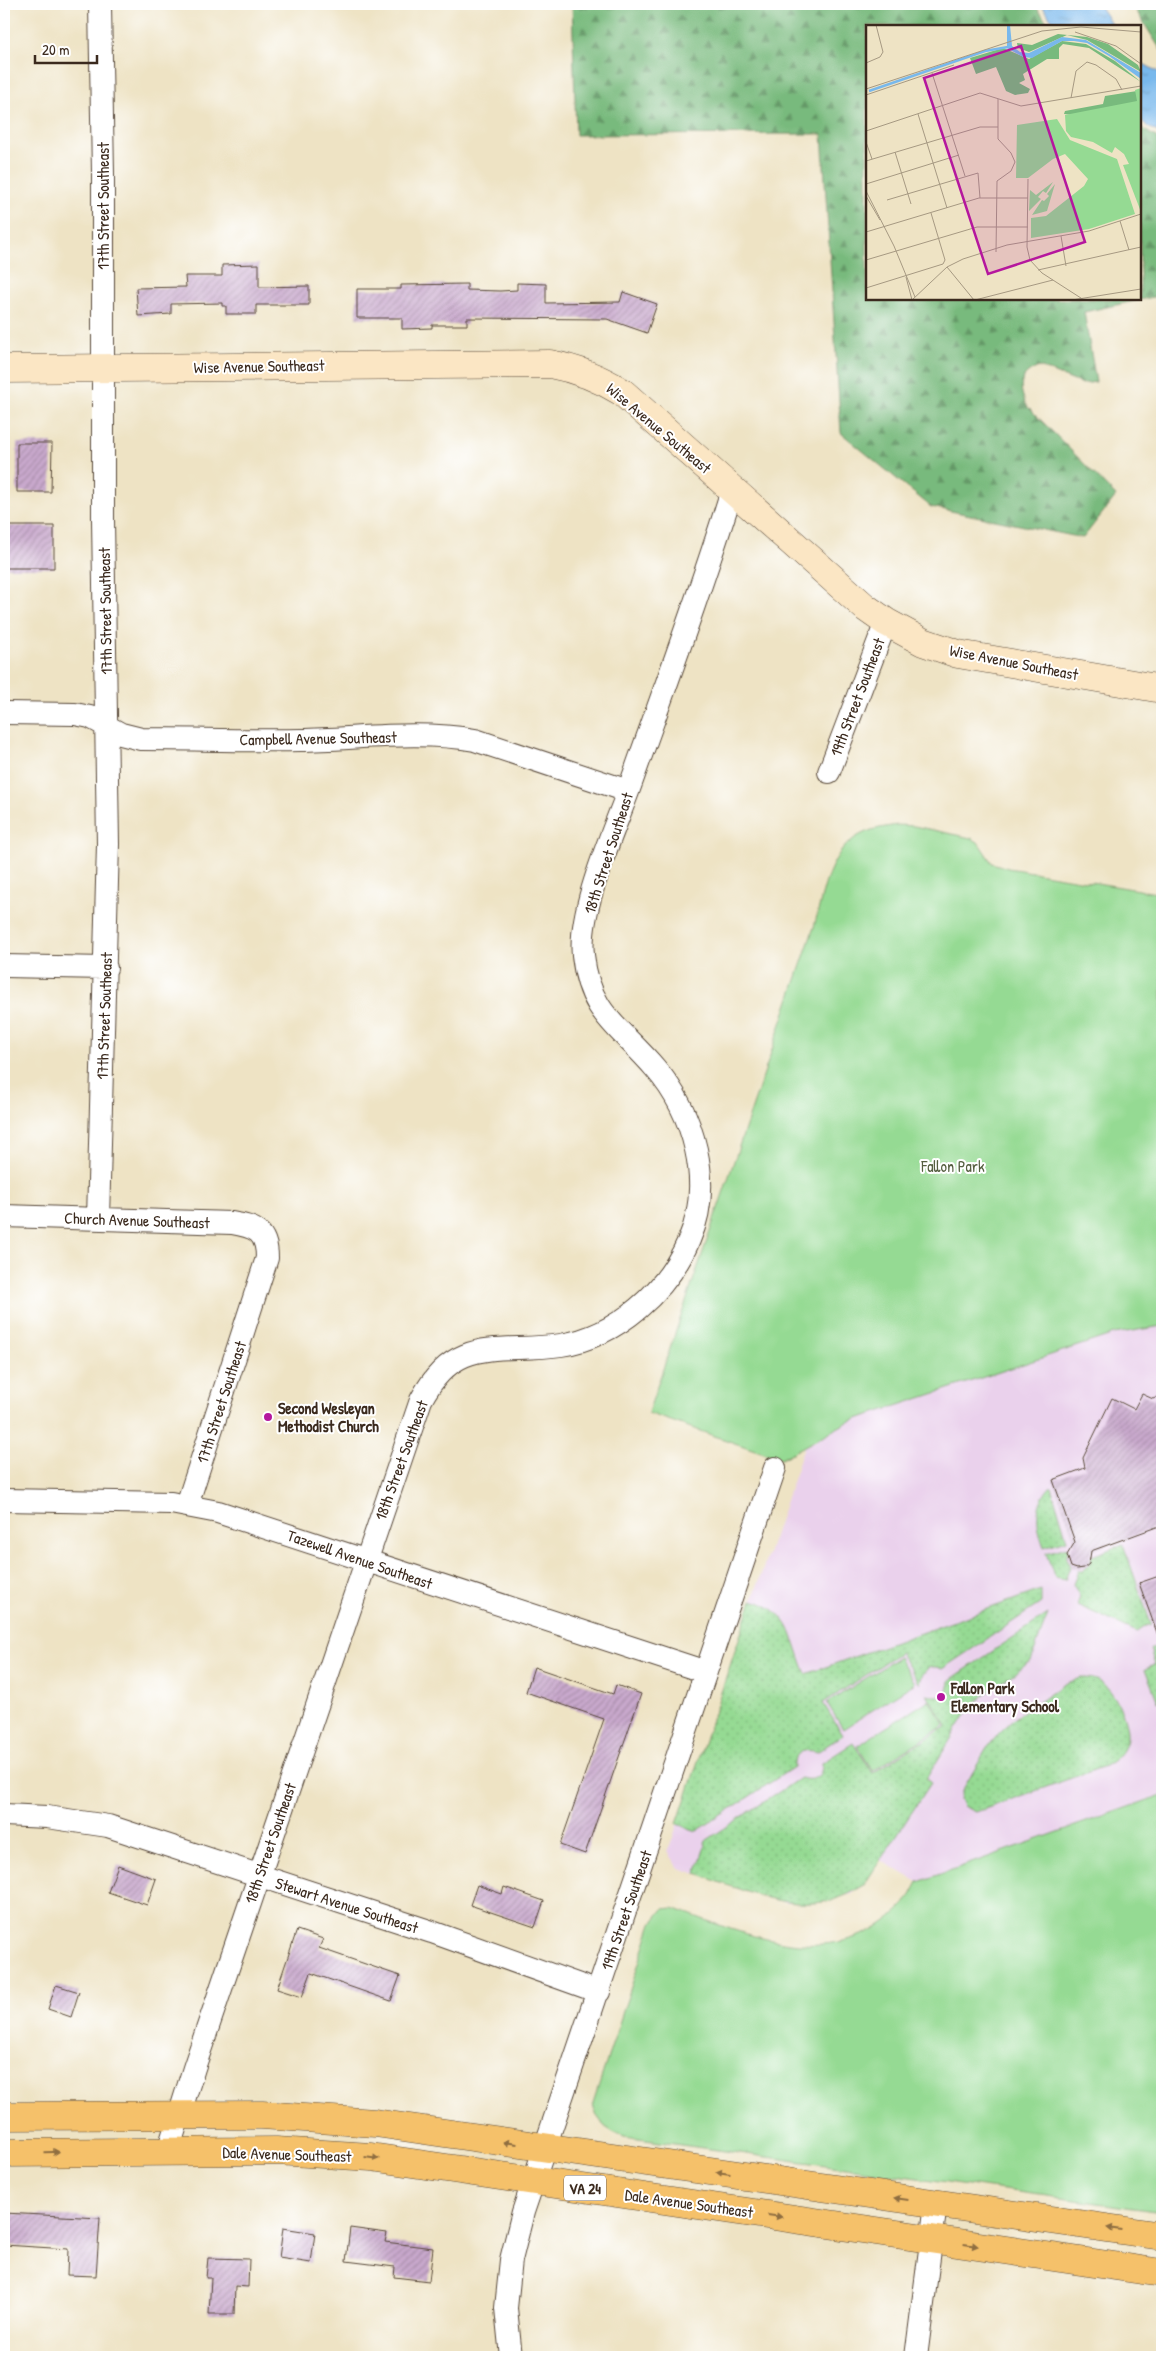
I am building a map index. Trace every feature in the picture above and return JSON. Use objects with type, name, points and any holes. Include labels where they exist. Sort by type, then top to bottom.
[{"type":"main road","name":"VA 24","points":[[4,2116],[180,2114],[312,2117],[375,2123],[1162,2236]]},
{"type":"main road","name":"Dale Avenue Southeast","points":[[4,2153],[168,2151],[321,2153],[371,2157],[1162,2273]]},
{"type":"street","name":"17th Street Southeast","points":[[98,1219],[106,968],[107,728],[103,519],[103,174],[100,4]]},
{"type":"street","name":"Wise Avenue Southeast","points":[[4,369],[550,364],[576,369],[600,378],[622,392],[866,608],[886,622],[923,642],[958,654],[1162,689]]},
{"type":"street","name":"18th Street Southeast","points":[[168,2151],[258,1876],[365,1561],[421,1400],[429,1385],[442,1369],[456,1359],[471,1353],[492,1348],[531,1348],[564,1344],[593,1335],[620,1321],[648,1299],[664,1282],[678,1263],[690,1237],[698,1210],[700,1177],[697,1151],[688,1124],[675,1098],[656,1069],[606,1018],[592,996],[586,976],[582,951],[584,928],[599,871],[732,490]]},
{"type":"street","name":"19th Street Southeast","points":[[829,772],[886,622]]},
{"type":"street","name":"Campbell Avenue Southeast","points":[[4,713],[75,714],[90,717],[107,728],[141,739],[300,740],[434,735],[458,737],[475,740],[628,791]]},
{"type":"street","points":[[4,966],[106,968]]},
{"type":"street","name":"Church Avenue Southeast","points":[[4,1216],[232,1223],[251,1227],[265,1241]]},
{"type":"street","name":"17th Street Southeast","points":[[187,1505],[267,1258],[265,1241]]},
{"type":"street","name":"19th Street Southeast","points":[[511,2357],[506,2308],[511,2260],[534,2181],[775,1468]]},
{"type":"street","name":"Tazewell Avenue Southeast","points":[[4,1500],[171,1503],[218,1512],[706,1672]]},
{"type":"street","name":"Stewart Avenue Southeast","points":[[4,1815],[47,1817],[108,1826],[432,1932],[599,1992]]},
{"type":"street","points":[[916,2357],[936,2204]]},
{"type":"shaded area","name":"Fallon Park Elementary School","points":[[1162,1326],[1162,1795],[918,1882],[880,1860],[864,1885],[852,1894],[818,1903],[786,1903],[679,1868],[668,1852],[804,1447],[848,1422],[1114,1334]]},
{"type":"green space","points":[[572,4],[1035,5],[1049,25],[866,25],[866,300],[1139,300],[1084,312],[1096,382],[1082,384],[1039,367],[1027,374],[1021,388],[1027,406],[1116,496],[1083,538],[931,507],[841,433],[822,134],[576,135]]},
{"type":"green space","points":[[1132,4],[1162,4],[1162,52]]},
{"type":"green space","points":[[1141,128],[1162,141],[1162,295],[1141,300]]},
{"type":"green space","name":"Fallon Park","points":[[897,825],[914,826],[971,838],[978,842],[992,863],[1008,868],[1162,894],[1162,1326],[1114,1334],[848,1422],[781,1459],[648,1413],[814,927],[825,885],[835,860],[853,839],[866,832]]},
{"type":"green space","points":[[1051,1486],[1067,1540],[1044,1547],[1039,1531],[1038,1515],[1041,1500]]},
{"type":"green space","points":[[1123,1544],[1151,1624],[1137,1632],[1077,1605],[1080,1597],[1073,1584],[1078,1571],[1082,1571],[1090,1565],[1092,1556]]},
{"type":"green space","points":[[1067,1547],[1066,1558],[1070,1567],[1065,1580],[1055,1578],[1046,1553]]},
{"type":"green space","points":[[1041,1590],[1041,1603],[942,1669],[933,1667],[927,1669],[922,1675],[920,1684],[900,1653],[823,1703],[843,1735],[817,1752],[801,1752],[795,1758],[794,1767],[697,1831],[677,1824],[752,1600],[766,1605],[783,1620],[794,1639],[806,1674]]},
{"type":"green space","points":[[1048,1614],[1031,1661],[983,1696],[970,1708],[926,1779],[931,1783],[864,1885],[843,1896],[823,1902],[802,1903],[760,1896],[696,1874],[705,1846],[704,1842],[800,1778],[813,1779],[821,1772],[822,1763],[853,1743],[873,1773],[947,1726],[927,1695],[936,1696],[946,1692],[950,1685],[950,1680]]},
{"type":"green space","points":[[1160,1645],[1162,1651],[1162,1700],[1158,1702],[1145,1669],[1155,1665],[1150,1649]]},
{"type":"green space","points":[[899,1657],[915,1683],[843,1729],[827,1703]]},
{"type":"green space","points":[[1080,1678],[1099,1681],[1115,1697],[1123,1713],[1127,1729],[1127,1741],[1120,1754],[1105,1766],[982,1810],[975,1812],[963,1806],[960,1799],[962,1791],[987,1748],[1000,1732],[1015,1718],[1066,1683]]},
{"type":"green space","points":[[929,1700],[945,1725],[873,1771],[857,1746]]},
{"type":"green space","points":[[1162,1795],[1162,2212],[624,2137],[607,2128],[599,2120],[593,2103],[652,1923],[663,1909],[673,1908],[731,1929],[762,1938],[792,1943],[822,1944],[851,1939],[878,1926],[904,1905],[918,1882]]},
{"type":"water","points":[[1041,4],[1098,4],[1112,25],[1055,25]]},
{"type":"water","points":[[1141,63],[1162,74],[1162,134],[1148,127],[1141,120]]},
{"type":"building","points":[[259,264],[259,287],[309,286],[309,305],[256,305],[256,314],[226,314],[226,306],[222,306],[222,303],[171,304],[171,314],[138,316],[136,288],[186,287],[185,276],[222,276],[222,265]]},
{"type":"building","points":[[517,283],[546,284],[546,303],[620,302],[623,292],[657,304],[647,333],[607,319],[467,318],[467,325],[432,325],[432,328],[402,329],[402,318],[357,318],[357,289],[401,289],[401,285],[467,284],[467,290],[500,291],[517,290]]},
{"type":"building","points":[[17,443],[52,443],[51,492],[17,492]]},
{"type":"building","points":[[4,526],[54,526],[54,568],[4,568]]},
{"type":"building","points":[[1142,1394],[1153,1399],[1162,1395],[1162,1525],[1091,1551],[1089,1564],[1084,1568],[1077,1569],[1071,1567],[1067,1555],[1075,1542],[1053,1480],[1085,1468],[1083,1458],[1112,1398],[1134,1409]]},
{"type":"building","points":[[1162,1575],[1162,1640],[1160,1641],[1139,1583]]},
{"type":"building","points":[[534,1667],[613,1694],[616,1685],[641,1694],[585,1854],[560,1845],[604,1719],[526,1692]]},
{"type":"building","points":[[118,1865],[156,1879],[147,1905],[108,1892]]},
{"type":"building","points":[[477,1885],[502,1894],[504,1887],[544,1901],[535,1927],[470,1905]]},
{"type":"building","points":[[297,1930],[323,1939],[319,1948],[400,1976],[391,2001],[311,1973],[302,1997],[277,1989]]},
{"type":"building","points":[[56,1985],[79,1992],[71,2017],[48,2009]]},
{"type":"building","points":[[4,2213],[100,2218],[96,2276],[67,2275],[68,2249],[4,2245]]},
{"type":"building","points":[[283,2228],[315,2233],[311,2263],[279,2258]]},
{"type":"building","points":[[350,2228],[387,2233],[385,2242],[433,2248],[429,2281],[394,2277],[395,2267],[346,2261]]},
{"type":"building","points":[[208,2258],[249,2259],[248,2287],[235,2286],[234,2314],[209,2314],[211,2278],[206,2278]]},
{"type":"place","name":"Second Wesleyan Methodist Church","points":[[268,1417]]},
{"type":"place","name":"Fallon Park Elementary School","points":[[941,1697]]}]
